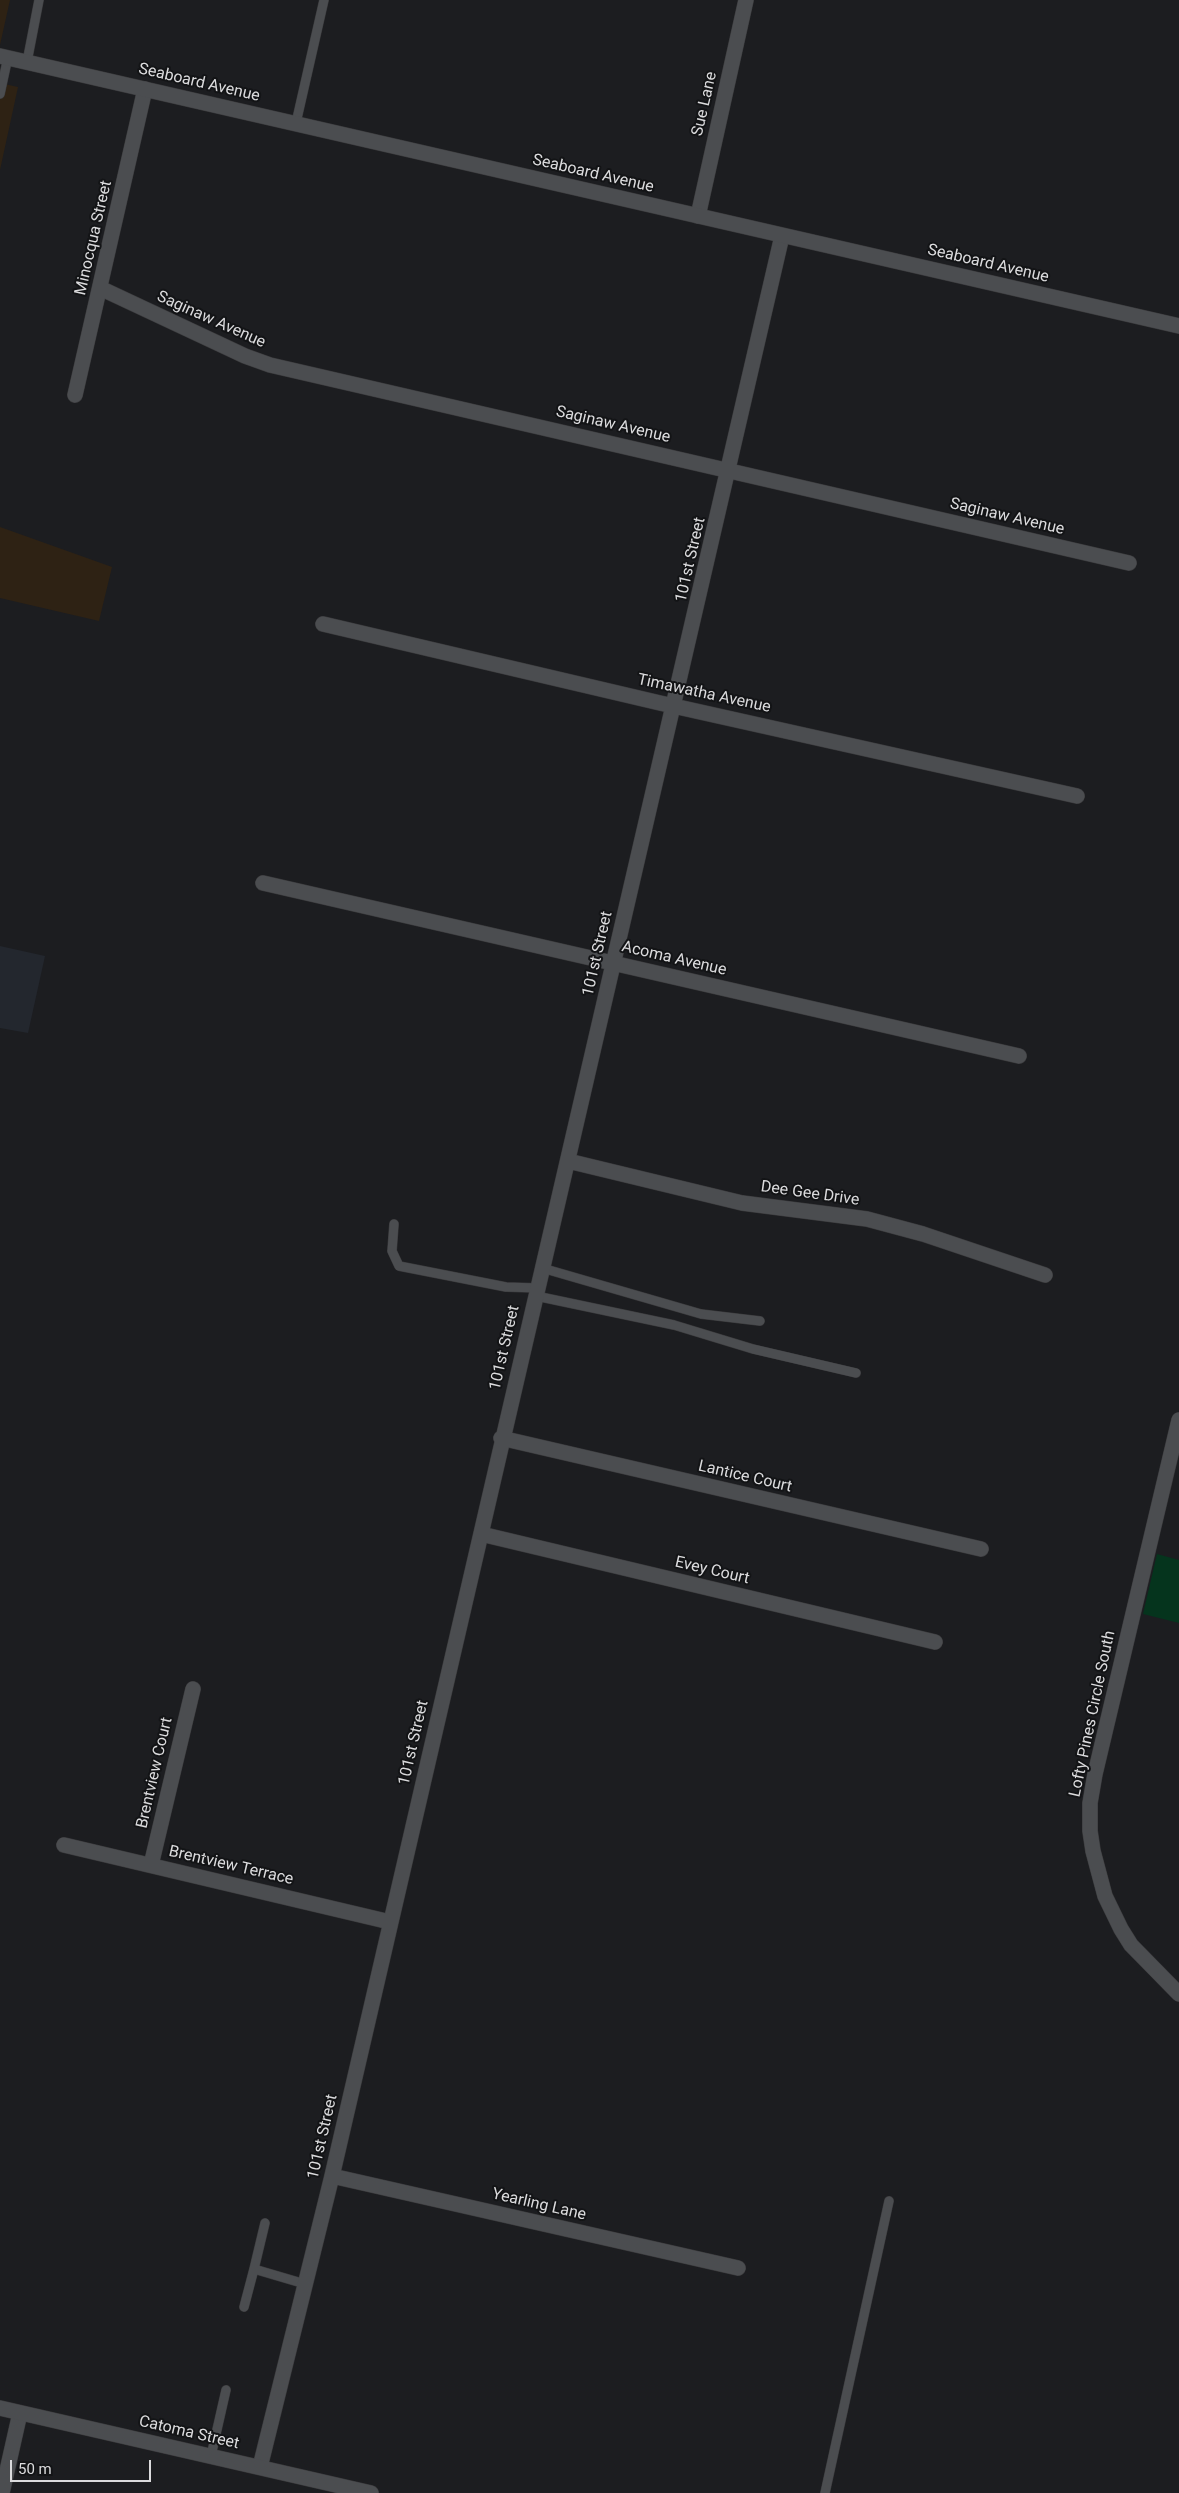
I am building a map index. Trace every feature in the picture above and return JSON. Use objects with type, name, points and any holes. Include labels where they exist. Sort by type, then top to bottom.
[{"type":"street","name":"Sue Lane","points":[[698,216],[746,0]]},
{"type":"street","name":"Seaboard Avenue","points":[[4,56],[1179,326]]},
{"type":"street","name":"Minocqua Street","points":[[75,395],[145,89]]},
{"type":"street","name":"101st Street","points":[[260,2467],[332,2176],[501,1438],[675,706],[782,236]]},
{"type":"street","name":"Saginaw Avenue","points":[[100,288],[245,356],[270,365],[1129,563]]},
{"type":"street","name":"Timawatha Avenue","points":[[323,624],[675,706],[1077,796]]},
{"type":"street","name":"Acoma Avenue","points":[[263,883],[1019,1056]]},
{"type":"street","name":"Dee Gee Drive","points":[[568,1161],[742,1203],[867,1219],[923,1234],[1045,1275]]},
{"type":"street","name":"Lofty Pines Circle South","points":[[1179,1420],[1095,1774],[1090,1803],[1090,1831],[1093,1851],[1105,1896],[1121,1929],[1131,1945],[1179,1994]]},
{"type":"street","name":"Lantice Court","points":[[501,1438],[981,1549]]},
{"type":"street","name":"Evey Court","points":[[480,1534],[935,1642]]},
{"type":"street","name":"Brentview Court","points":[[151,1865],[193,1689]]},
{"type":"street","name":"Brentview Terrace","points":[[64,1845],[390,1922]]},
{"type":"street","name":"Yearling Lane","points":[[332,2176],[738,2268]]},
{"type":"street","name":"Catoma Street","points":[[0,2408],[371,2493]]},
{"type":"street","points":[[2,2493],[5,2452],[20,2413]]},
{"type":"lane","points":[[27,62],[39,0]]},
{"type":"lane","points":[[296,123],[324,0]]},
{"type":"lane","points":[[0,94],[4,56]]},
{"type":"lane","points":[[394,1224],[392,1250],[399,1266],[537,1292],[674,1325],[753,1349],[856,1373]]},
{"type":"lane","points":[[542,1268],[701,1314],[760,1321]]},
{"type":"lane","points":[[825,2493],[889,2201]]},
{"type":"lane","points":[[244,2307],[265,2223]]},
{"type":"lane","points":[[254,2269],[305,2284]]},
{"type":"lane","points":[[211,2456],[226,2390]]},
{"type":"shaded area","points":[[0,0],[10,0],[0,45]]},
{"type":"shaded area","points":[[0,83],[18,87],[0,170]]},
{"type":"shaded area","points":[[0,527],[112,567],[99,621],[0,598]]},
{"type":"shaded area","points":[[0,946],[45,956],[28,1033],[0,1028]]},
{"type":"green space","points":[[1157,1554],[1179,1560],[1179,1623],[1143,1614]]}]
